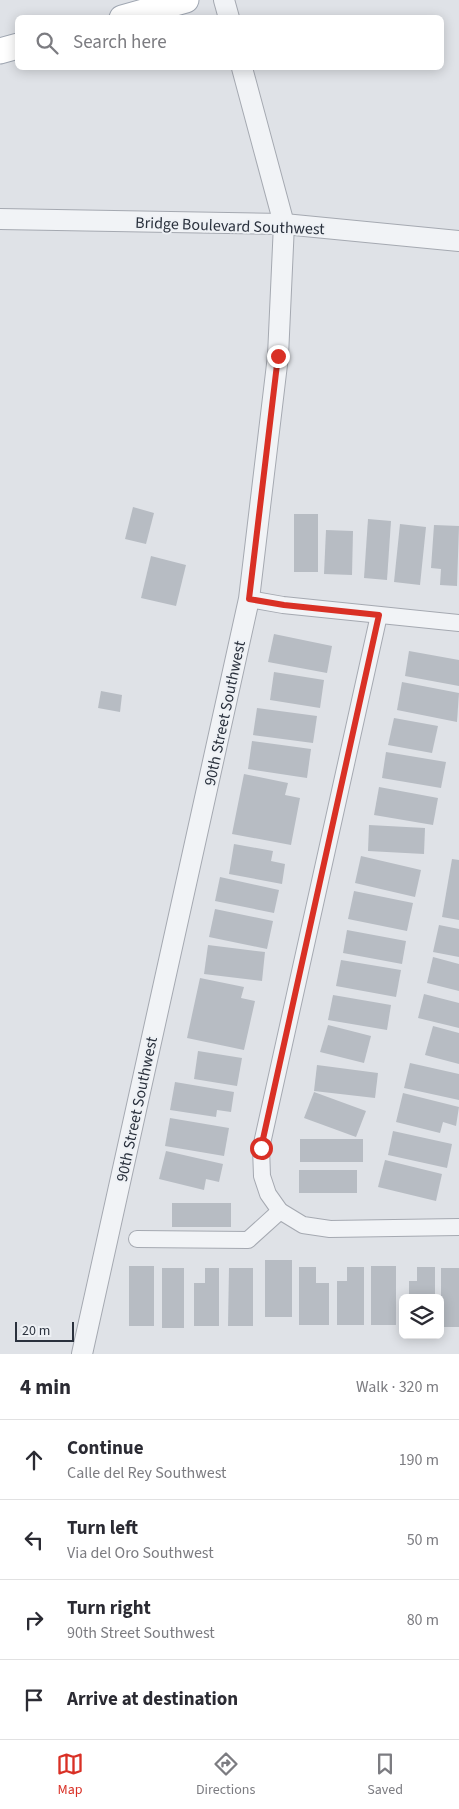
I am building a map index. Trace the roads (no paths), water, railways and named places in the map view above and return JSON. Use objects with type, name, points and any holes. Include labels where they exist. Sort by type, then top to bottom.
[{"type":"main road","points":[[133,15],[186,0]]},
{"type":"main road","points":[[0,51],[15,47]]},
{"type":"street","points":[[224,0],[228,15]]},
{"type":"street","name":"90th Street Southwest","points":[[82,1354],[249,599],[278,356],[284,224],[243,70]]},
{"type":"street","name":"Bridge Boulevard Southwest","points":[[0,219],[284,224],[459,241]]},
{"type":"street","points":[[249,599],[284,605],[459,623]]},
{"type":"street","points":[[379,615],[261,1148],[262,1176],[268,1194],[280,1212],[303,1225],[330,1229],[459,1227]]},
{"type":"street","points":[[137,1239],[248,1240],[280,1212]]}]
